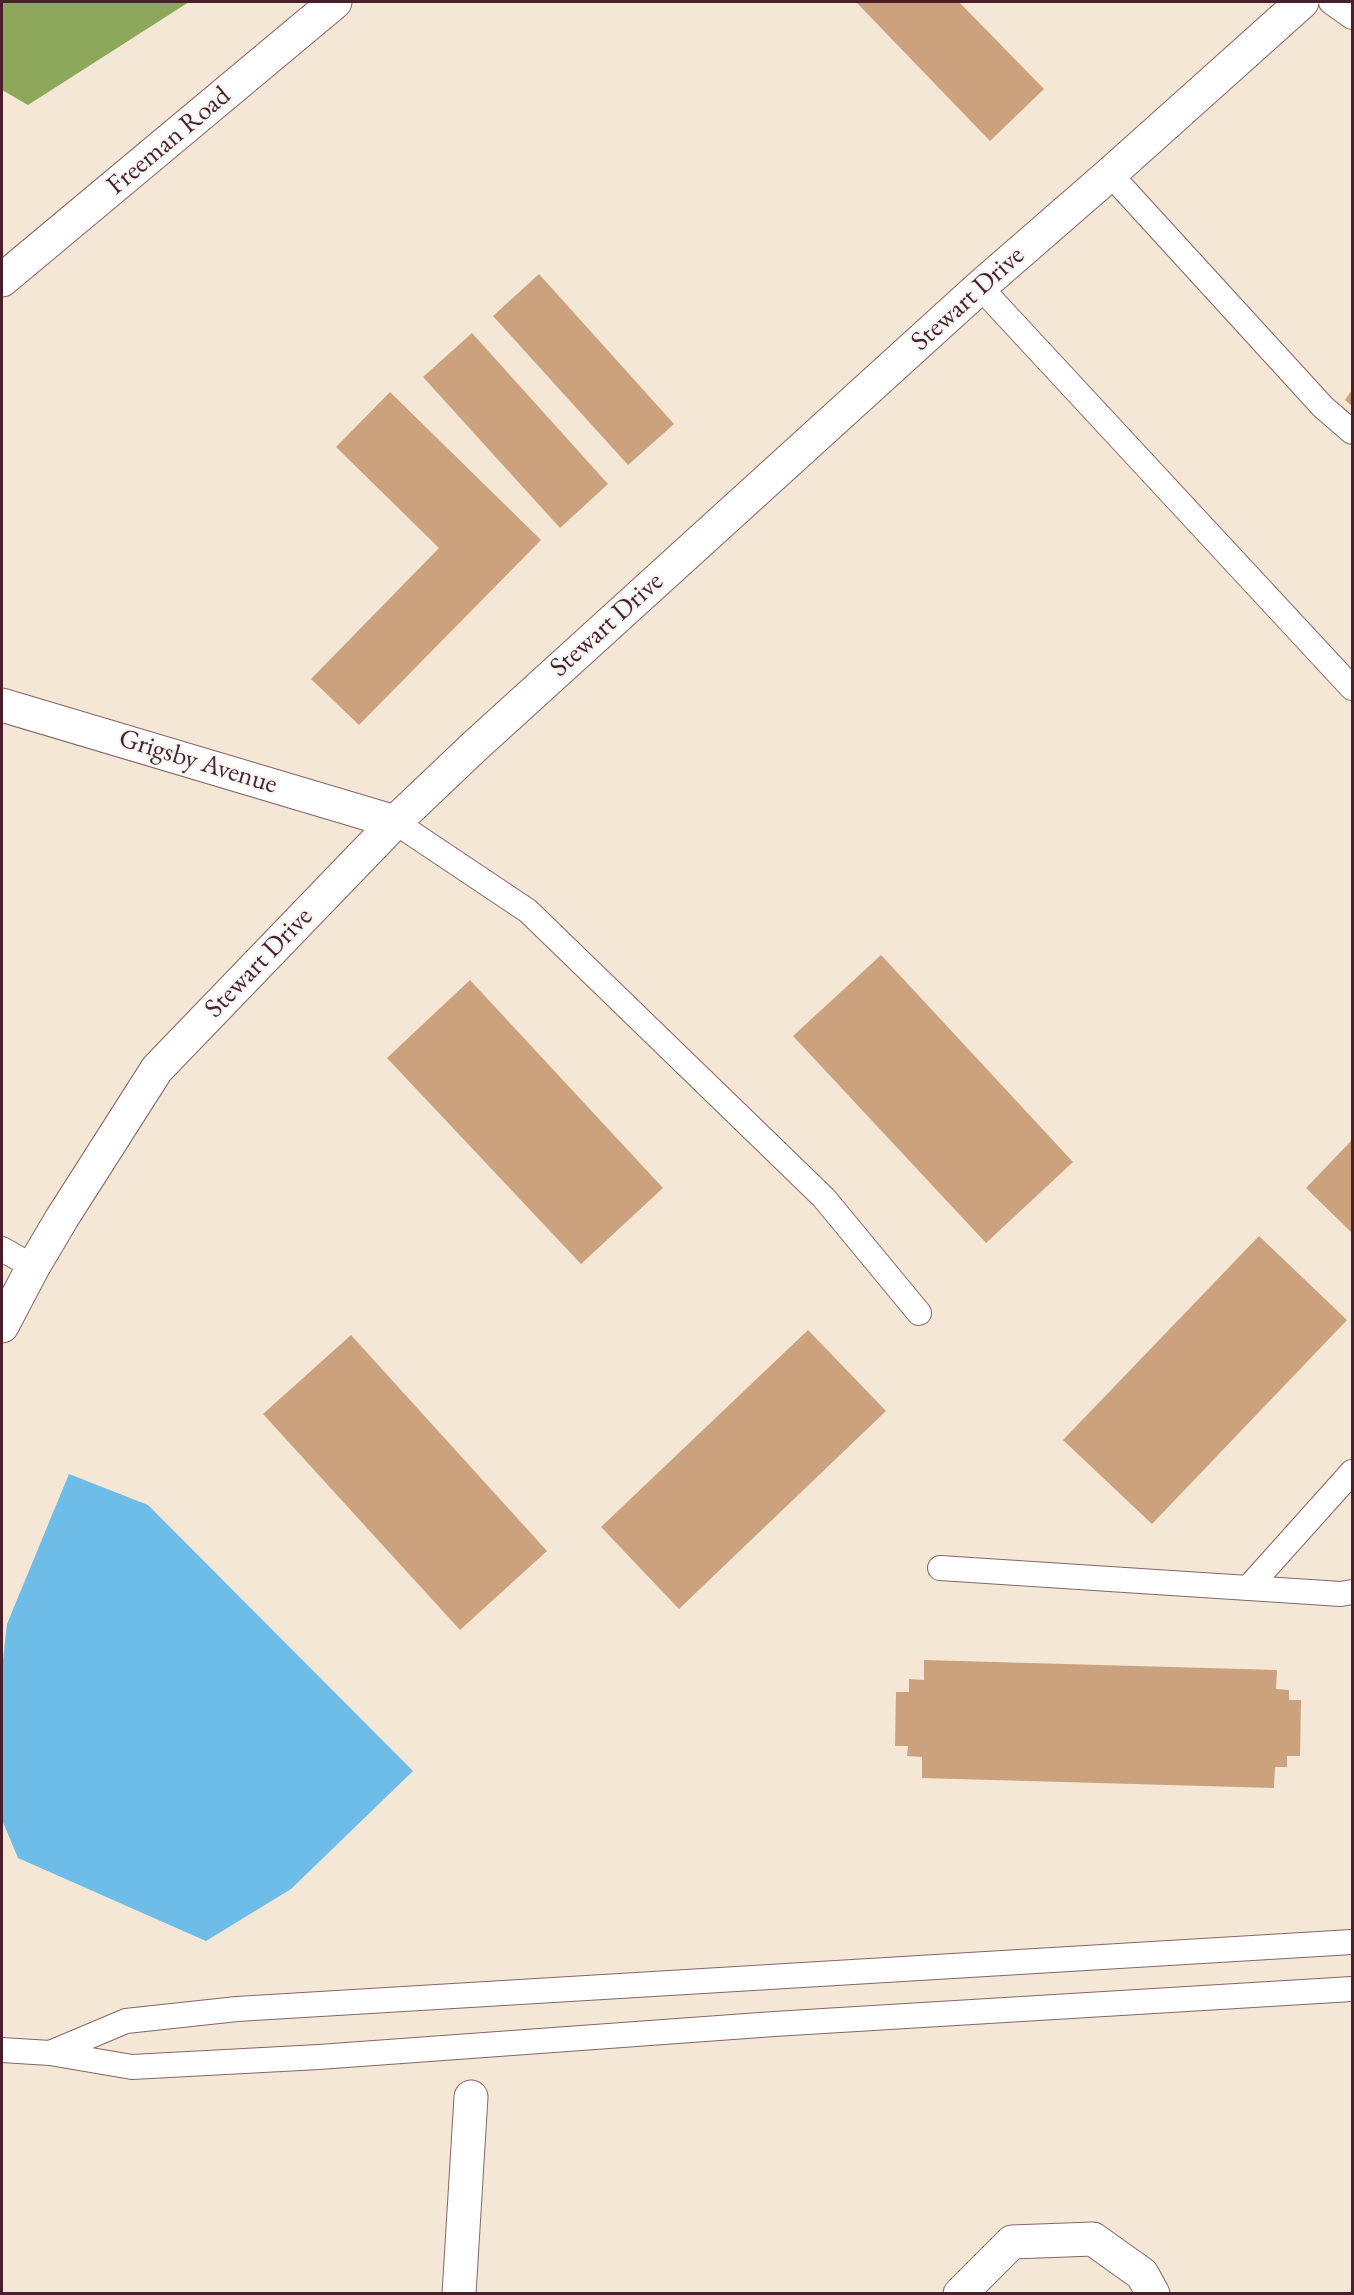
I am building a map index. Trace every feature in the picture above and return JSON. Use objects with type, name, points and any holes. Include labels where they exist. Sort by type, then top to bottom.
[{"type":"street","name":"Freeman Road","points":[[2,280],[335,2]]},
{"type":"street","name":"Stewart Drive","points":[[2,1326],[33,1267],[157,1069],[395,822],[475,746],[980,287],[1302,2]]},
{"type":"street","name":"Grigsby Avenue","points":[[2,705],[395,822]]},
{"type":"street","points":[[459,2294],[471,2097]]},
{"type":"street","points":[[960,2294],[1012,2242],[1093,2239],[1142,2274],[1153,2294]]},
{"type":"lane","points":[[1330,2],[1353,17]]},
{"type":"lane","points":[[1110,174],[1323,407],[1353,432]]},
{"type":"lane","points":[[980,287],[1353,688]]},
{"type":"lane","points":[[395,822],[528,911],[825,1198],[919,1313]]},
{"type":"lane","points":[[2,1249],[33,1267]]},
{"type":"lane","points":[[1248,1588],[1353,1472]]},
{"type":"lane","points":[[940,1568],[1341,1594],[1353,1592]]},
{"type":"lane","points":[[50,2053],[126,2021],[237,2009],[1353,1942]]},
{"type":"lane","points":[[2,2050],[50,2053],[132,2067],[319,2057],[774,2024],[1353,1989]]},
{"type":"green space","points":[[2,2],[189,2],[28,105],[2,90]]},
{"type":"water","points":[[69,1474],[148,1505],[413,1771],[291,1889],[206,1941],[18,1858],[2,1820],[2,1669],[7,1624]]},
{"type":"building","points":[[856,2],[959,2],[1044,89],[990,141]]},
{"type":"building","points":[[539,274],[674,424],[628,465],[493,316]]},
{"type":"building","points":[[472,333],[608,484],[560,528],[423,377]]},
{"type":"building","points":[[1352,390],[1352,406],[1345,400]]},
{"type":"building","points":[[390,392],[541,540],[359,725],[311,679],[439,548],[336,447]]},
{"type":"building","points":[[881,955],[1073,1162],[986,1243],[793,1036]]},
{"type":"building","points":[[470,980],[663,1188],[581,1264],[387,1058]]},
{"type":"building","points":[[1352,1140],[1352,1233],[1306,1188]]},
{"type":"building","points":[[1259,1236],[1347,1320],[1152,1524],[1063,1440]]},
{"type":"building","points":[[808,1330],[886,1411],[679,1609],[601,1527]]},
{"type":"building","points":[[351,1335],[547,1551],[460,1630],[263,1414]]},
{"type":"building","points":[[924,1660],[1277,1670],[1276,1689],[1289,1690],[1289,1700],[1301,1700],[1300,1756],[1287,1756],[1287,1767],[1275,1767],[1274,1788],[922,1778],[922,1757],[907,1756],[908,1746],[895,1746],[896,1692],[909,1692],[909,1679],[924,1680]]}]
